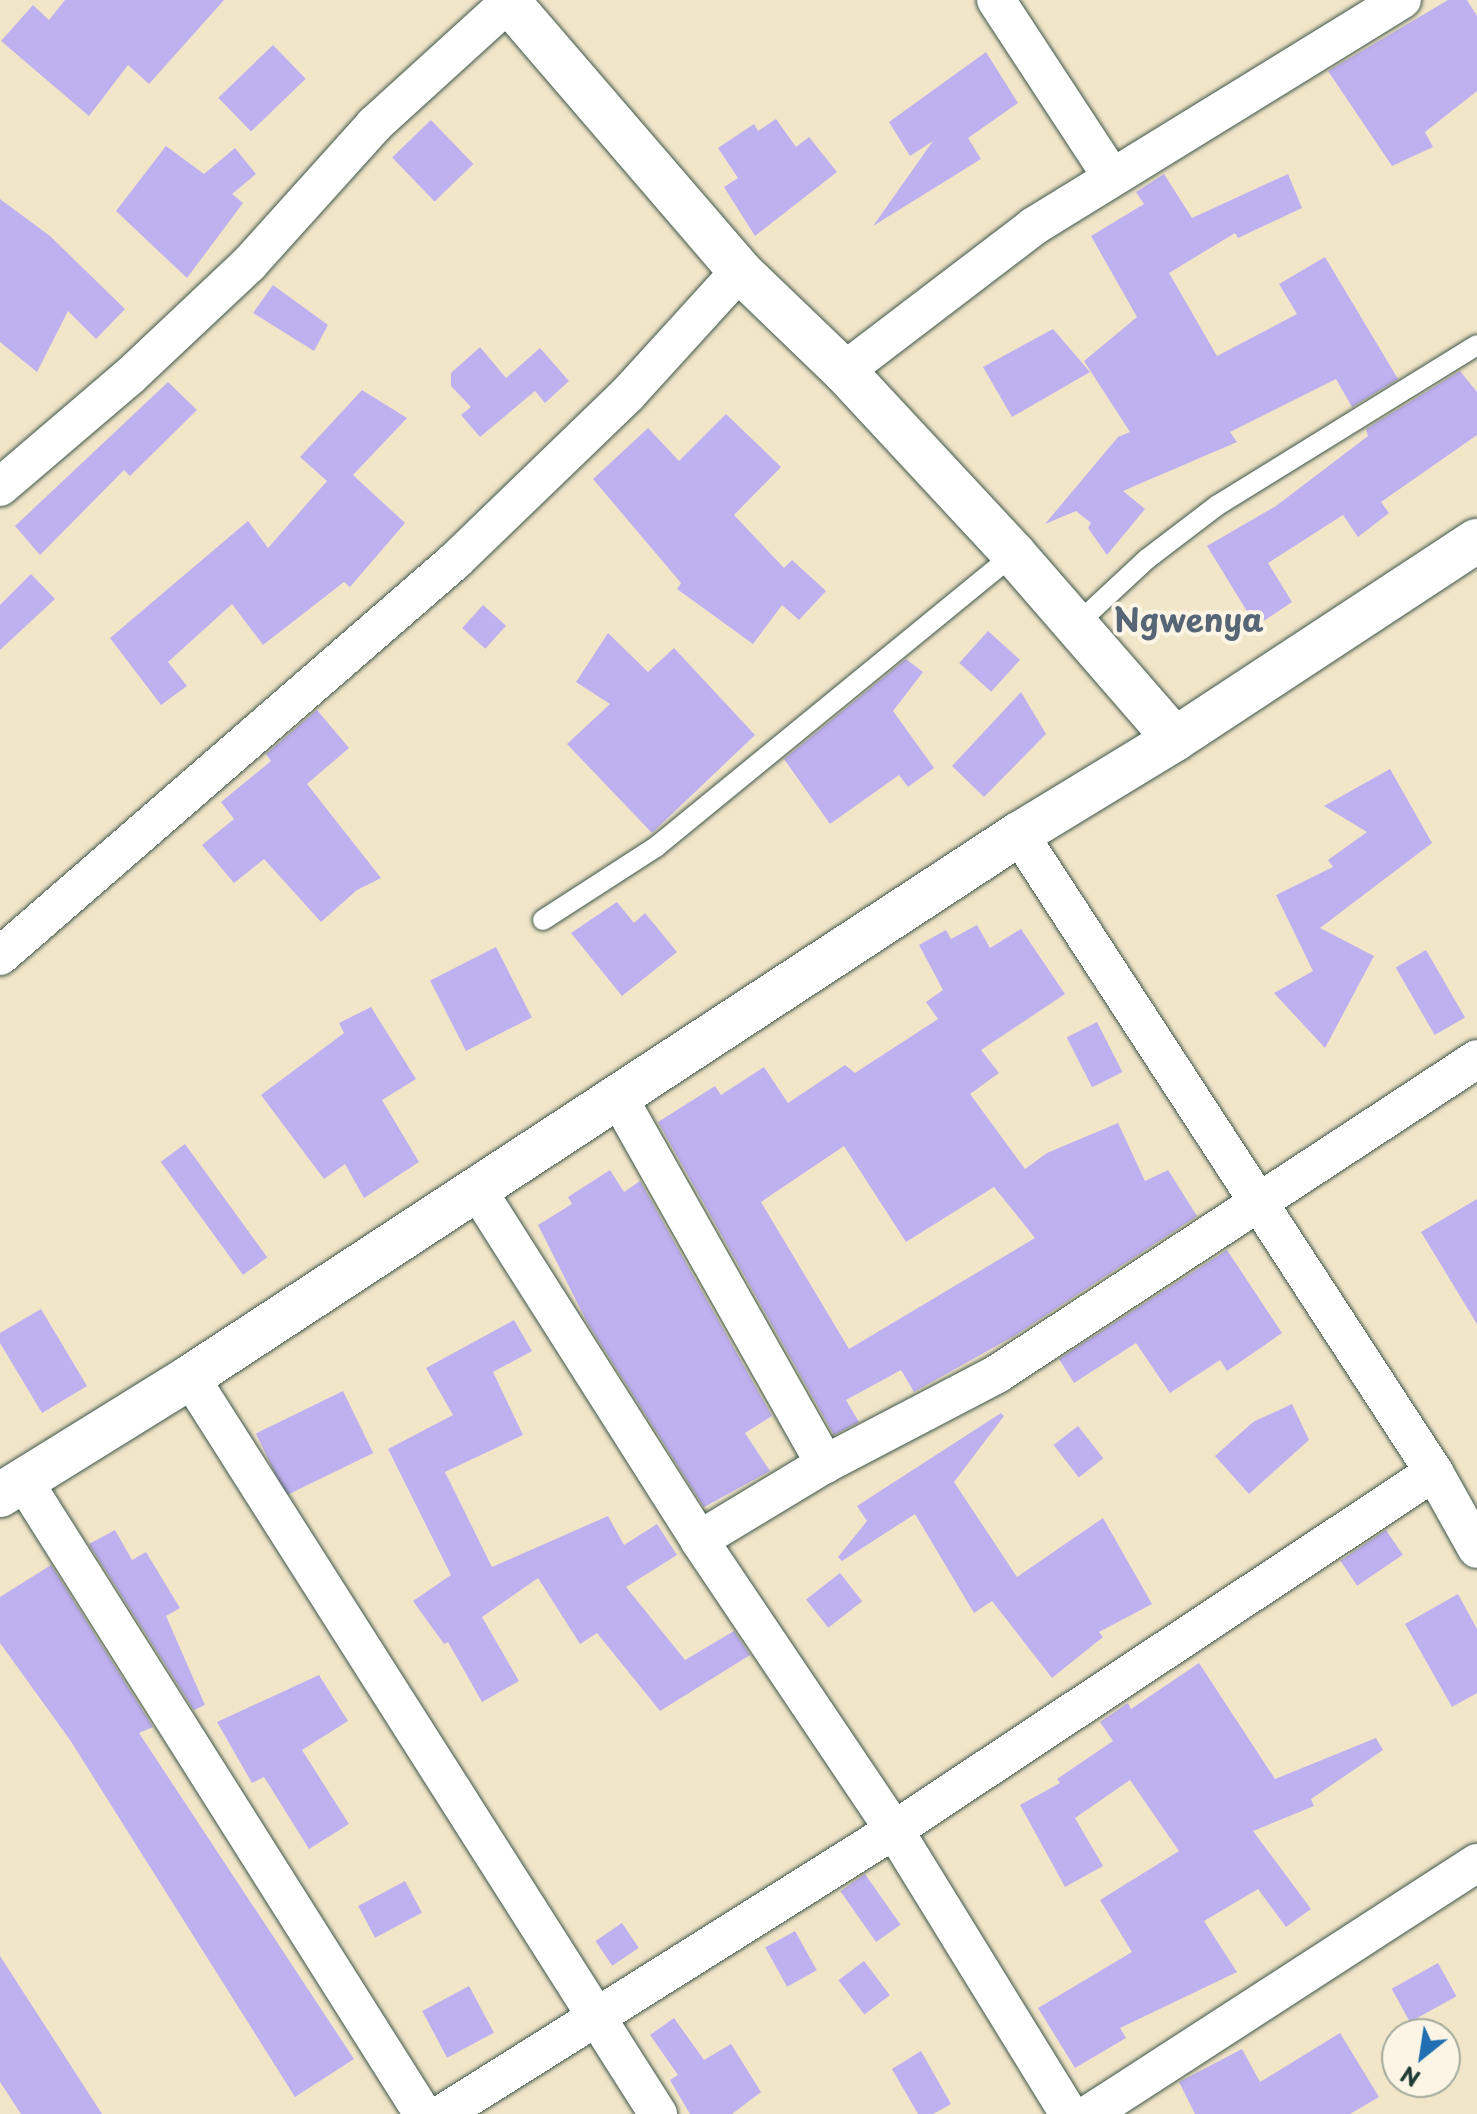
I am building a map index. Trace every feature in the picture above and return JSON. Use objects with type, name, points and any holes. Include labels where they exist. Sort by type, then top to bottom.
[{"type":"street","points":[[996,0],[1111,176]]},
{"type":"street","points":[[0,487],[205,305],[374,125],[508,1],[740,271],[844,371],[1077,624],[1175,739]]},
{"type":"street","points":[[844,371],[1034,226],[1395,2]]},
{"type":"street","points":[[0,956],[456,560],[627,395],[740,271]]},
{"type":"street","points":[[423,2114],[12,1487],[190,1377],[617,1095],[1019,834],[1175,739],[1477,541]]},
{"type":"street","points":[[1019,834],[1259,1198],[1434,1472],[1477,1549]]},
{"type":"street","points":[[699,1540],[825,1464],[997,1374],[1259,1198],[1477,1059]]},
{"type":"street","points":[[617,1095],[825,1464]]},
{"type":"street","points":[[476,1188],[699,1540],[894,1830],[1069,2114]]},
{"type":"street","points":[[190,1377],[658,2114]]},
{"type":"street","points":[[442,2114],[894,1830],[1434,1472]]},
{"type":"street","points":[[1089,2114],[1477,1863]]},
{"type":"lane","points":[[1077,624],[1147,559],[1218,505],[1477,345]]},
{"type":"lane","points":[[543,920],[656,847],[1014,554]]},
{"type":"building","points":[[65,0],[224,0],[149,84],[128,65],[89,116],[1,41],[33,5],[49,20]]},
{"type":"building","points":[[1448,0],[1467,0],[1477,16],[1477,91],[1425,132],[1433,147],[1392,166],[1328,71]]},
{"type":"building","points":[[273,45],[306,79],[251,132],[218,98]]},
{"type":"building","points":[[986,52],[1018,103],[968,138],[981,159],[873,226],[933,141],[910,156],[889,122]]},
{"type":"building","points":[[776,119],[796,147],[809,137],[837,172],[755,236],[724,187],[738,178],[718,148],[754,124],[758,131]]},
{"type":"building","points":[[431,120],[473,164],[435,201],[392,158]]},
{"type":"building","points":[[166,146],[204,174],[235,148],[256,174],[232,194],[243,203],[187,278],[116,211]]},
{"type":"building","points":[[1164,174],[1192,218],[1288,174],[1302,208],[1238,238],[1235,233],[1169,273],[1217,356],[1297,314],[1279,284],[1325,257],[1398,379],[1352,407],[1336,379],[1230,432],[1237,442],[1123,491],[1145,509],[1107,555],[1088,528],[1091,523],[1076,511],[1045,524],[1118,437],[1130,432],[1084,361],[1137,317],[1091,236],[1144,204],[1136,192]]},
{"type":"building","points":[[0,199],[50,236],[125,309],[96,339],[68,311],[37,372],[0,342]]},
{"type":"building","points":[[273,285],[328,325],[314,351],[253,313]]},
{"type":"building","points":[[1053,329],[1090,372],[1012,417],[983,367]]},
{"type":"building","points":[[480,347],[506,378],[540,348],[569,381],[545,403],[535,391],[480,437],[461,415],[471,407],[451,386],[451,373]]},
{"type":"building","points":[[1460,371],[1477,392],[1477,435],[1381,502],[1389,513],[1358,537],[1343,515],[1268,563],[1292,602],[1256,626],[1207,546],[1276,506],[1368,436],[1366,429]]},
{"type":"building","points":[[168,382],[197,410],[130,476],[124,470],[40,555],[15,526]]},
{"type":"building","points":[[362,390],[407,418],[353,475],[405,523],[350,587],[344,582],[263,645],[232,604],[168,662],[187,686],[161,705],[110,638],[248,521],[268,548],[327,481],[300,457]]},
{"type":"building","points":[[726,414],[781,467],[734,515],[784,568],[792,560],[826,591],[799,620],[782,605],[753,644],[677,589],[681,583],[593,479],[648,428],[679,461]]},
{"type":"building","points":[[31,574],[55,599],[0,650],[0,605]]},
{"type":"building","points":[[483,605],[506,626],[485,649],[462,628]]},
{"type":"building","points":[[988,631],[1020,660],[991,692],[959,663]]},
{"type":"building","points":[[608,633],[648,672],[674,648],[755,735],[652,833],[567,744],[610,704],[576,682]]},
{"type":"building","points":[[906,659],[923,672],[893,711],[934,768],[908,787],[899,775],[830,824],[784,759]]},
{"type":"building","points":[[1021,692],[1046,734],[984,797],[952,766]]},
{"type":"building","points":[[317,710],[349,748],[307,784],[381,878],[357,890],[321,922],[264,859],[234,883],[202,845],[234,819],[221,802],[271,761],[266,754]]},
{"type":"building","points":[[1390,769],[1432,843],[1320,928],[1374,956],[1325,1048],[1274,993],[1313,971],[1276,895],[1333,867],[1328,860],[1367,832],[1324,806]]},
{"type":"building","points":[[617,902],[634,923],[645,913],[677,952],[622,996],[571,933]]},
{"type":"building","points":[[977,925],[990,948],[1021,929],[1065,994],[981,1050],[999,1073],[970,1094],[1025,1169],[1047,1153],[1118,1123],[1145,1181],[1168,1170],[1197,1216],[1014,1336],[914,1392],[901,1370],[846,1400],[859,1422],[834,1435],[658,1122],[715,1086],[721,1095],[764,1067],[788,1103],[845,1065],[855,1073],[938,1019],[926,1002],[943,990],[919,945],[946,930],[951,939]],"holes":[[[844,1146],[906,1242],[994,1187],[1035,1238],[849,1349],[761,1202]]]},
{"type":"building","points":[[496,947],[532,1017],[466,1051],[430,981]]},
{"type":"building","points":[[1426,950],[1465,1018],[1435,1035],[1396,968]]},
{"type":"building","points":[[371,1007],[416,1079],[382,1100],[419,1162],[364,1198],[345,1164],[324,1179],[261,1095],[344,1033],[339,1023]]},
{"type":"building","points":[[1097,1022],[1122,1072],[1092,1087],[1067,1037]]},
{"type":"building","points":[[185,1144],[267,1257],[243,1275],[161,1162]]},
{"type":"building","points":[[610,1170],[624,1192],[640,1181],[772,1416],[745,1433],[770,1471],[704,1507],[587,1322],[538,1225],[572,1204],[568,1197]]},
{"type":"building","points":[[1477,1199],[1477,1324],[1421,1232]]},
{"type":"building","points":[[1227,1250],[1282,1333],[1227,1371],[1220,1360],[1170,1393],[1136,1343],[1074,1383],[1059,1359]]},
{"type":"building","points":[[41,1309],[87,1386],[42,1413],[0,1343],[0,1333]]},
{"type":"building","points":[[514,1320],[532,1351],[493,1372],[523,1435],[445,1472],[492,1567],[608,1516],[624,1545],[657,1524],[677,1555],[626,1587],[685,1660],[734,1631],[750,1655],[660,1711],[597,1633],[580,1644],[538,1578],[482,1617],[519,1681],[482,1702],[448,1642],[444,1644],[413,1601],[451,1575],[388,1449],[453,1415],[426,1368]]},
{"type":"building","points":[[343,1391],[373,1453],[286,1496],[256,1434]]},
{"type":"building","points":[[1292,1404],[1309,1440],[1249,1494],[1215,1456],[1253,1422]]},
{"type":"building","points":[[1001,1413],[1004,1416],[954,1482],[1017,1577],[1103,1518],[1152,1604],[1099,1632],[1103,1637],[1052,1678],[992,1601],[974,1613],[915,1514],[842,1561],[838,1557],[867,1521],[857,1506]]},
{"type":"building","points":[[1078,1426],[1103,1458],[1079,1477],[1054,1445]]},
{"type":"building","points":[[115,1530],[132,1560],[146,1552],[180,1608],[166,1616],[205,1705],[194,1710],[89,1544]]},
{"type":"building","points":[[1386,1530],[1403,1555],[1357,1586],[1340,1561]]},
{"type":"building","points":[[51,1565],[153,1727],[139,1733],[354,2059],[295,2097],[70,1740],[0,1643],[0,1597]]},
{"type":"building","points":[[840,1573],[862,1601],[828,1628],[806,1599]]},
{"type":"building","points":[[1458,1594],[1477,1629],[1477,1693],[1452,1707],[1405,1624]]},
{"type":"building","points":[[1199,1663],[1275,1779],[1376,1738],[1383,1750],[1311,1799],[1314,1806],[1253,1831],[1311,1909],[1286,1927],[1258,1889],[1204,1921],[1237,1972],[1120,2028],[1126,2038],[1075,2068],[1038,2008],[1132,1952],[1100,1900],[1179,1851],[1130,1780],[1075,1818],[1103,1866],[1065,1887],[1020,1805],[1060,1783],[1057,1779],[1113,1741],[1100,1722],[1128,1703],[1131,1709]]},
{"type":"building","points":[[319,1675],[348,1721],[302,1750],[349,1824],[309,1849],[264,1777],[252,1783],[217,1722]]},
{"type":"building","points":[[865,1874],[901,1925],[876,1942],[840,1891]]},
{"type":"building","points":[[405,1881],[422,1913],[375,1938],[358,1906]]},
{"type":"building","points":[[622,1923],[639,1948],[612,1966],[595,1941]]},
{"type":"building","points":[[795,1931],[817,1970],[787,1987],[765,1947]]},
{"type":"building","points":[[0,1956],[102,2114],[21,2114],[0,2082]]},
{"type":"building","points":[[864,1961],[890,1995],[864,2015],[838,1980]]},
{"type":"building","points":[[1438,1963],[1456,1996],[1417,2018],[1408,2018],[1392,1989]]},
{"type":"building","points":[[469,1986],[494,2033],[447,2058],[422,2011]]},
{"type":"building","points":[[674,2018],[704,2060],[731,2044],[761,2092],[732,2114],[690,2114],[670,2080],[678,2075],[650,2035]]},
{"type":"building","points":[[1340,2033],[1379,2097],[1350,2114],[1195,2114],[1179,2082],[1242,2049],[1260,2082]]},
{"type":"building","points":[[921,2051],[951,2104],[933,2114],[918,2114],[892,2069]]},
{"type":"district","name":"Ngwenya","points":[[1189,619]]}]
